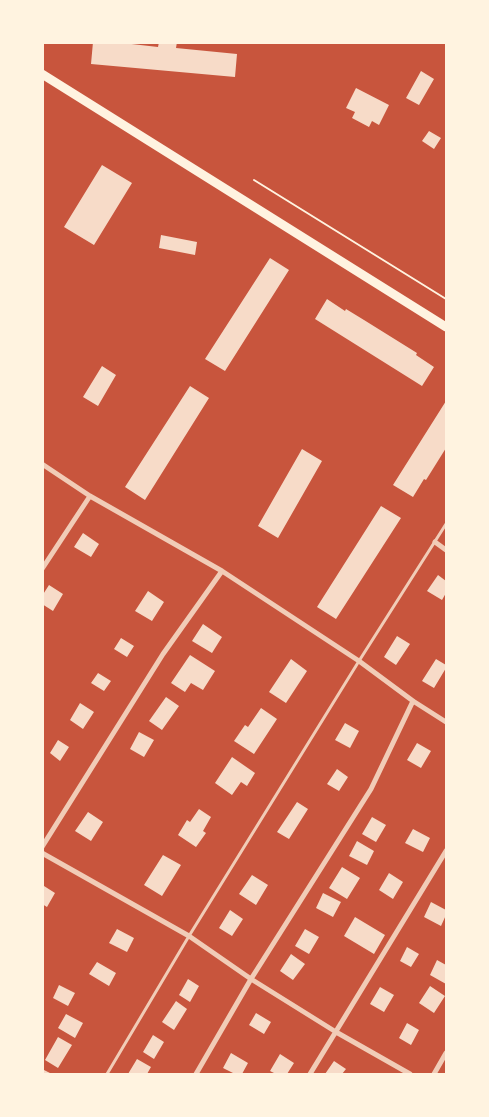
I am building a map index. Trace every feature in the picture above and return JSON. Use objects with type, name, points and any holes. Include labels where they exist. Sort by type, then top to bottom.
[{"type":"main road","points":[[42,74],[446,326]]},
{"type":"street","points":[[42,464],[90,496],[222,571],[359,661],[413,701],[446,722]]},
{"type":"street","points":[[42,569],[90,496]]},
{"type":"street","points":[[435,542],[446,550]]},
{"type":"street","points":[[42,847],[163,654],[222,571]]},
{"type":"street","points":[[196,1074],[251,979],[372,789],[413,701]]},
{"type":"street","points":[[310,1074],[446,851]]},
{"type":"street","points":[[42,853],[189,936],[251,979],[336,1032],[410,1074]]},
{"type":"street","points":[[434,1074],[446,1053]]},
{"type":"lane","points":[[107,1074],[189,936],[446,524]]},
{"type":"path","points":[[254,180],[446,299]]},
{"type":"building","points":[[93,42],[114,42],[158,47],[159,42],[177,42],[176,48],[237,54],[235,77],[91,64]]},
{"type":"building","points":[[421,71],[434,79],[419,105],[406,98]]},
{"type":"building","points":[[356,88],[389,105],[379,125],[372,121],[369,127],[352,118],[355,112],[346,108]]},
{"type":"building","points":[[429,131],[441,138],[434,149],[422,141]]},
{"type":"building","points":[[102,165],[132,183],[94,245],[64,227]]},
{"type":"building","points":[[161,235],[197,242],[195,255],[159,248]]},
{"type":"building","points":[[270,258],[289,270],[225,371],[205,359]]},
{"type":"building","points":[[327,299],[417,353],[416,355],[434,367],[422,386],[315,319]]},
{"type":"building","points":[[102,366],[116,375],[98,406],[83,397]]},
{"type":"building","points":[[190,386],[209,398],[145,500],[125,487]]},
{"type":"building","points":[[446,401],[446,448],[413,497],[393,485]]},
{"type":"building","points":[[302,449],[322,461],[278,538],[258,526]]},
{"type":"building","points":[[381,506],[401,518],[336,619],[317,607]]},
{"type":"building","points":[[83,533],[99,544],[91,557],[74,547]]},
{"type":"building","points":[[438,575],[446,581],[446,593],[442,600],[427,591]]},
{"type":"building","points":[[49,585],[63,594],[53,611],[42,604],[42,596]]},
{"type":"building","points":[[148,591],[164,602],[152,621],[135,611]]},
{"type":"building","points":[[203,624],[222,637],[212,653],[192,641]]},
{"type":"building","points":[[397,636],[410,644],[396,665],[384,657]]},
{"type":"building","points":[[121,638],[134,646],[127,657],[114,649]]},
{"type":"building","points":[[190,655],[215,671],[203,690],[191,683],[185,692],[171,683]]},
{"type":"building","points":[[291,659],[307,671],[286,703],[269,692]]},
{"type":"building","points":[[436,659],[446,665],[446,668],[434,688],[422,681]]},
{"type":"building","points":[[98,673],[111,681],[104,691],[91,683]]},
{"type":"building","points":[[166,697],[179,706],[162,730],[149,721]]},
{"type":"building","points":[[80,703],[94,712],[83,729],[70,720]]},
{"type":"building","points":[[261,708],[277,719],[254,754],[234,741],[245,725],[248,727]]},
{"type":"building","points":[[345,723],[359,731],[350,748],[335,740]]},
{"type":"building","points":[[139,732],[154,740],[144,757],[130,749]]},
{"type":"building","points":[[58,740],[69,747],[60,761],[50,753]]},
{"type":"building","points":[[417,743],[431,751],[421,768],[407,760]]},
{"type":"building","points":[[232,757],[255,773],[247,786],[241,782],[232,795],[215,783]]},
{"type":"building","points":[[337,769],[348,777],[339,791],[327,784]]},
{"type":"building","points":[[297,802],[308,809],[289,839],[277,832]]},
{"type":"building","points":[[199,809],[211,817],[203,831],[206,833],[196,847],[178,835],[187,820],[190,822]]},
{"type":"building","points":[[88,812],[103,822],[91,841],[75,831]]},
{"type":"building","points":[[372,817],[386,825],[376,842],[362,834]]},
{"type":"building","points":[[413,829],[430,838],[423,852],[405,843]]},
{"type":"building","points":[[357,841],[374,851],[367,865],[349,856]]},
{"type":"building","points":[[163,855],[181,865],[162,896],[144,885]]},
{"type":"building","points":[[342,867],[360,878],[347,899],[329,888]]},
{"type":"building","points":[[389,873],[403,882],[393,899],[379,890]]},
{"type":"building","points":[[252,875],[268,885],[256,905],[239,894]]},
{"type":"building","points":[[44,886],[55,893],[47,907],[42,904]]},
{"type":"building","points":[[323,893],[341,902],[333,917],[316,908]]},
{"type":"building","points":[[431,902],[446,910],[441,926],[424,917]]},
{"type":"building","points":[[230,910],[243,919],[232,936],[219,928]]},
{"type":"building","points":[[355,917],[385,935],[374,954],[344,936]]},
{"type":"building","points":[[117,929],[134,938],[127,952],[109,943]]},
{"type":"building","points":[[305,929],[319,937],[309,954],[295,946]]},
{"type":"building","points":[[407,947],[419,954],[411,967],[400,961]]},
{"type":"building","points":[[291,954],[305,964],[293,980],[280,971]]},
{"type":"building","points":[[437,960],[446,965],[446,984],[430,975]]},
{"type":"building","points":[[97,962],[116,973],[109,986],[89,974]]},
{"type":"building","points":[[188,979],[199,986],[190,1002],[179,995]]},
{"type":"building","points":[[59,985],[75,993],[68,1006],[53,998]]},
{"type":"building","points":[[430,986],[445,996],[434,1013],[419,1003]]},
{"type":"building","points":[[380,987],[394,995],[384,1012],[370,1004]]},
{"type":"building","points":[[176,1001],[187,1009],[174,1030],[162,1022]]},
{"type":"building","points":[[256,1013],[271,1022],[264,1034],[249,1025]]},
{"type":"building","points":[[66,1014],[83,1023],[75,1038],[58,1028]]},
{"type":"building","points":[[407,1023],[419,1030],[411,1045],[399,1038]]},
{"type":"building","points":[[153,1035],[164,1042],[154,1059],[143,1052]]},
{"type":"building","points":[[58,1037],[72,1045],[58,1068],[45,1060]]},
{"type":"building","points":[[231,1053],[248,1063],[242,1074],[235,1074],[223,1068]]},
{"type":"building","points":[[280,1054],[294,1063],[287,1074],[276,1074],[270,1071]]},
{"type":"building","points":[[137,1059],[151,1067],[147,1074],[128,1074]]},
{"type":"building","points":[[334,1061],[346,1069],[342,1074],[325,1074]]},
{"type":"building","points":[[42,1069],[52,1074],[42,1074]]}]
